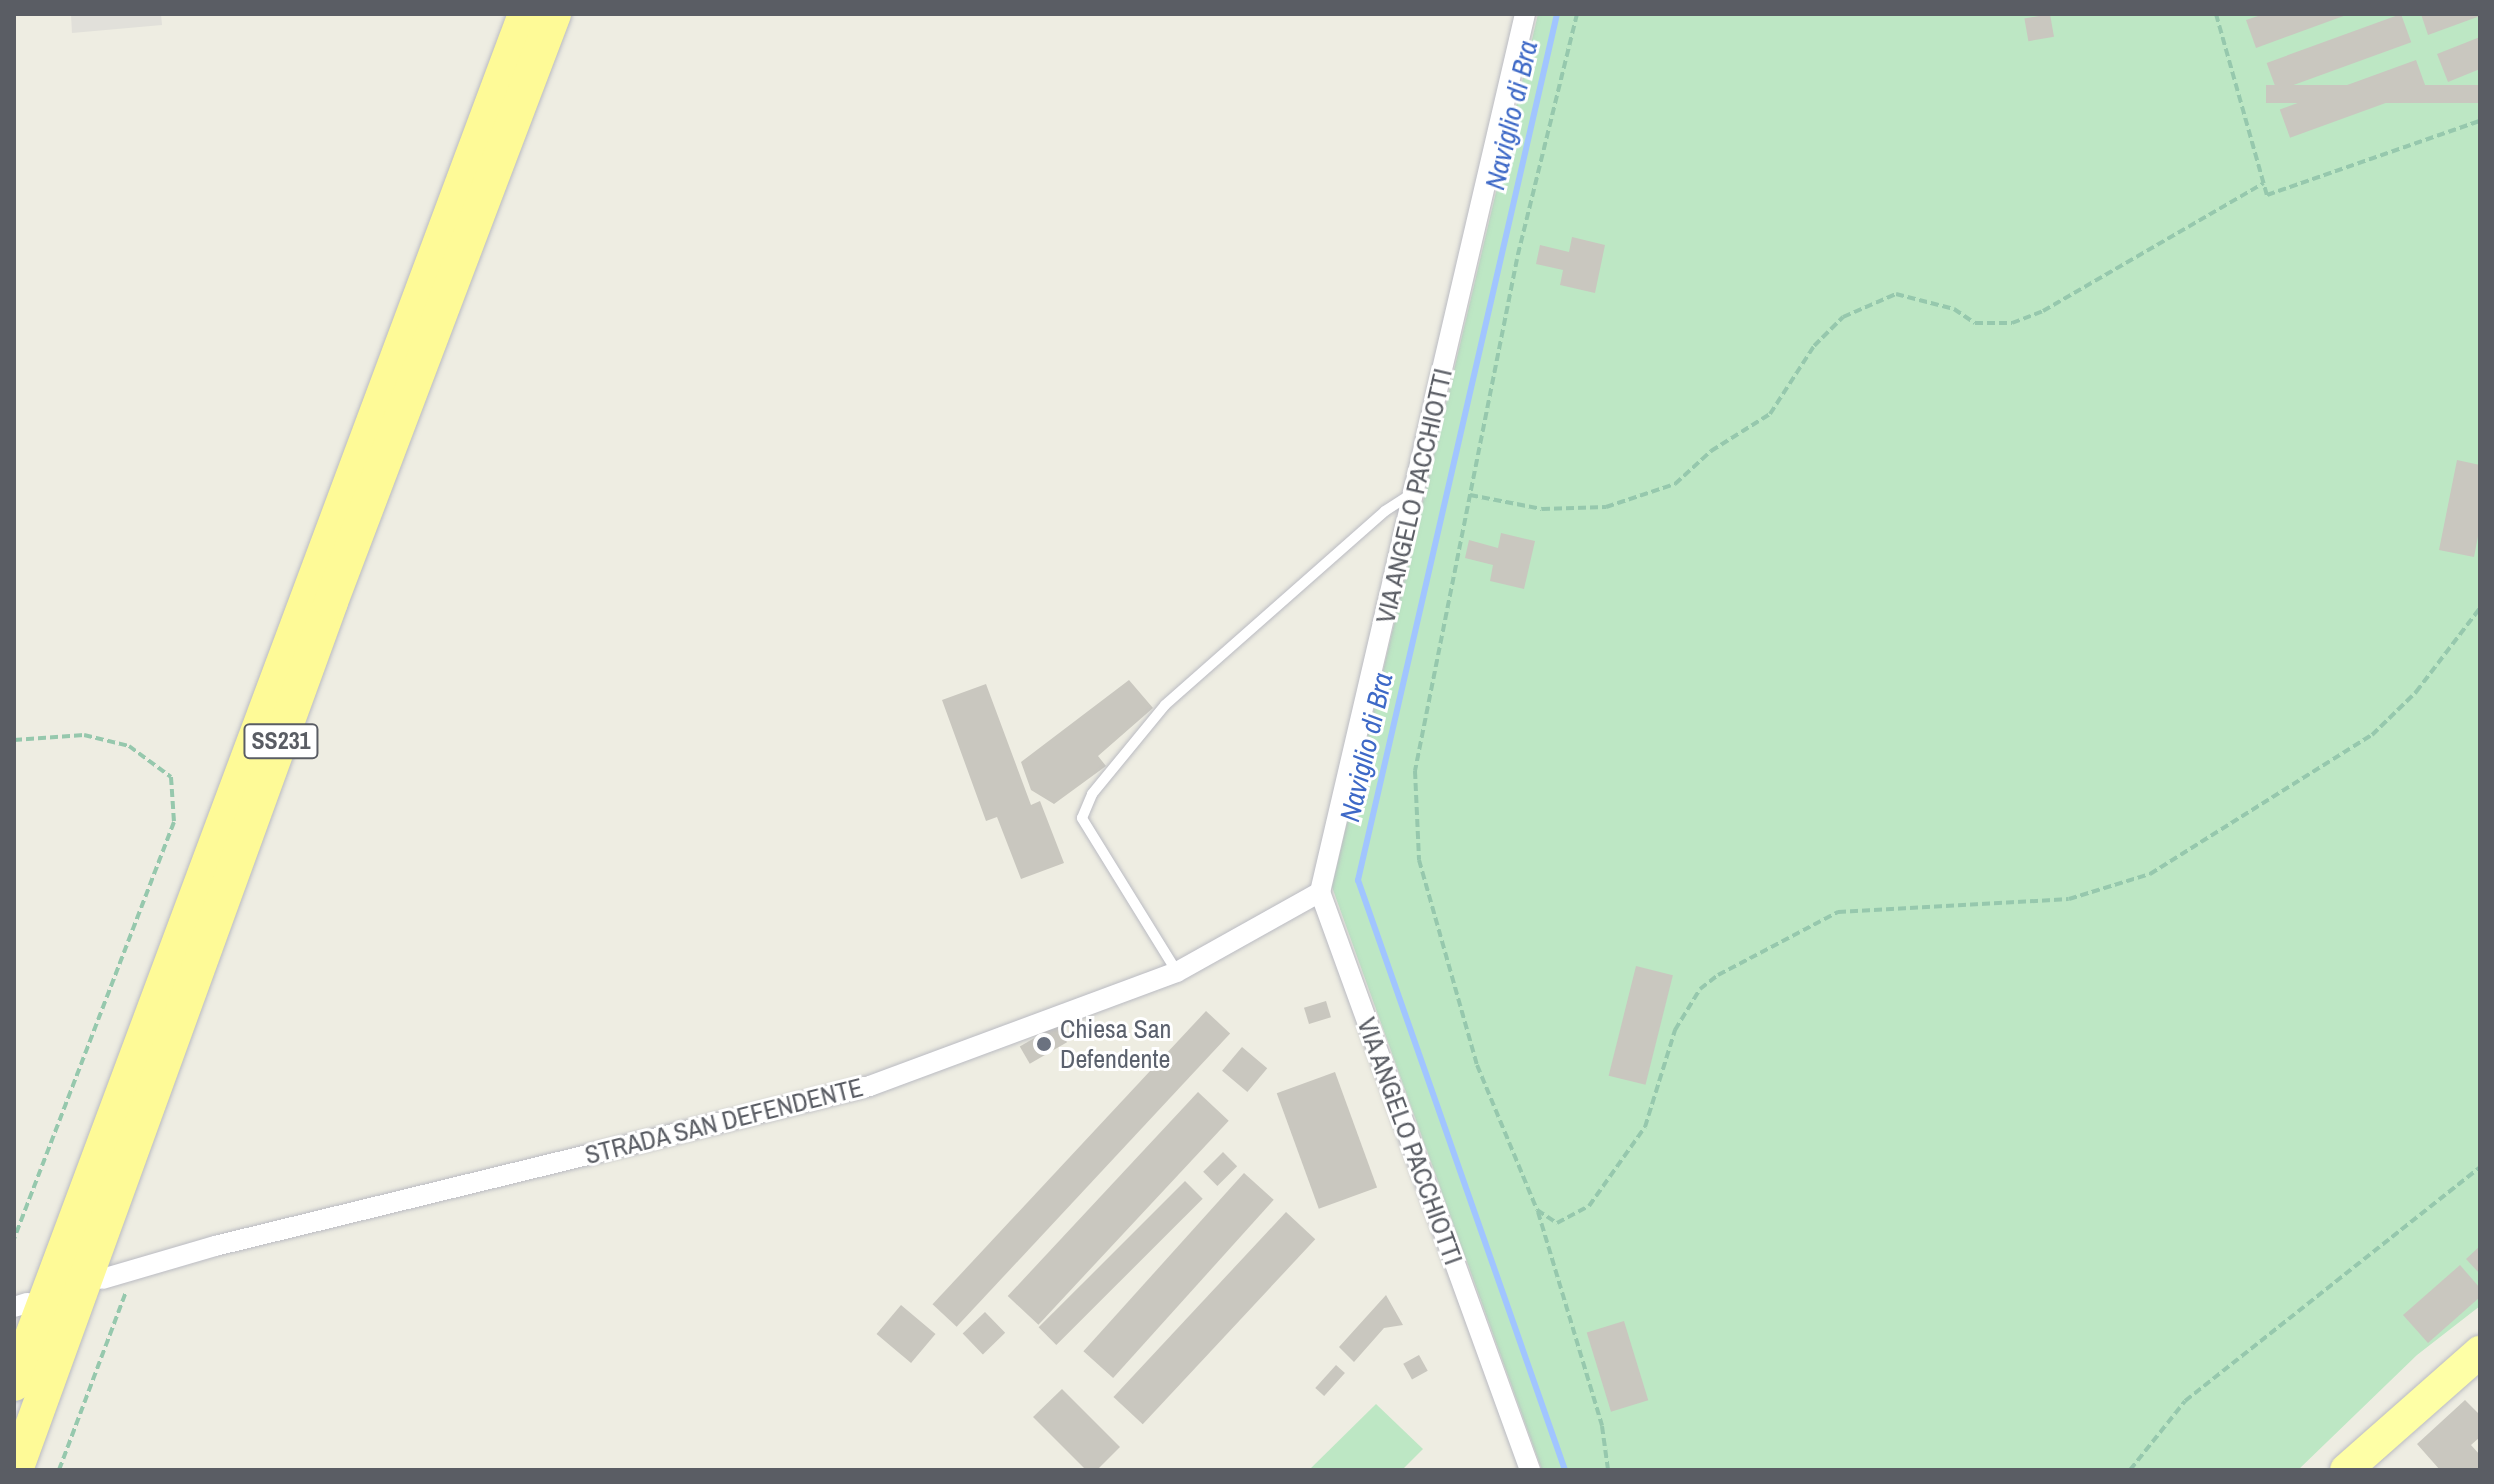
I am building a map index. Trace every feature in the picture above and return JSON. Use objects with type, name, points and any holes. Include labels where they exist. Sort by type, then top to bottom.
[{"type":"highway","name":"SS231","points":[[14,1384],[525,14]]},
{"type":"highway","name":"SS231","points":[[16,1470],[331,602],[554,14]]},
{"type":"main road","points":[[2346,1470],[2480,1352]]},
{"type":"street","name":"VIA ANGELO PACCHIOTTI","points":[[1525,14],[1320,892],[1530,1470]]},
{"type":"street","name":"STRADA SAN DEFENDENTE","points":[[102,1279],[870,1086],[1177,972],[1320,892]]},
{"type":"lane","points":[[1177,972],[1082,818],[1092,794],[1165,705],[1385,511],[1416,491]]},
{"type":"path","points":[[1577,14],[1517,259],[1415,771],[1419,860],[1477,1065],[1537,1210],[1602,1426],[1608,1470]]},
{"type":"path","points":[[2216,14],[2267,195],[2480,121]]},
{"type":"path","points":[[1470,495],[1542,509],[1606,507],[1675,484],[1711,451],[1770,414],[1814,346],[1843,317],[1896,294],[1954,309],[1975,323],[2012,323],[2043,311],[2264,183]]},
{"type":"path","points":[[1537,1210],[1557,1223],[1589,1206],[1645,1127],[1675,1030],[1700,989],[1718,975],[1838,912],[2069,899],[2150,874],[2372,735],[2416,692],[2480,608]]},
{"type":"path","points":[[14,740],[84,735],[129,746],[171,777],[174,822],[14,1238]]},
{"type":"path","points":[[2130,1470],[2185,1401],[2480,1167]]},
{"type":"path","points":[[59,1470],[117,1326],[132,1270]]},
{"type":"shaded area","points":[[71,14],[161,14],[162,25],[72,33]]},
{"type":"green space","points":[[1538,14],[2480,14],[2480,1306],[2417,1355],[2298,1470],[1542,1470],[1332,887]]},
{"type":"green space","points":[[1376,1404],[1423,1449],[1402,1470],[1309,1470]]},
{"type":"building","points":[[2050,14],[2054,37],[2028,41],[2024,19]]},
{"type":"building","points":[[2264,14],[2349,14],[2256,48],[2246,20]]},
{"type":"building","points":[[2401,14],[2411,42],[2277,91],[2267,63]]},
{"type":"building","points":[[2421,14],[2480,14],[2480,16],[2428,35]]},
{"type":"building","points":[[2480,37],[2480,69],[2448,82],[2437,54]]},
{"type":"building","points":[[2416,60],[2426,88],[2290,138],[2280,110]]},
{"type":"building","points":[[2266,85],[2480,85],[2480,103],[2266,103]]},
{"type":"building","points":[[1572,237],[1605,245],[1595,293],[1560,285],[1563,270],[1536,264],[1540,245],[1569,252]]},
{"type":"building","points":[[2457,460],[2480,465],[2480,526],[2474,557],[2439,550]]},
{"type":"building","points":[[1501,533],[1535,541],[1524,589],[1490,581],[1493,565],[1465,558],[1469,540],[1498,548]]},
{"type":"building","points":[[1129,680],[1153,708],[1098,756],[1106,766],[1054,804],[1031,790],[1021,762]]},
{"type":"building","points":[[986,684],[1031,805],[1040,801],[1064,863],[1021,879],[997,817],[986,821],[942,700]]},
{"type":"building","points":[[1636,966],[1673,975],[1646,1085],[1609,1076]]},
{"type":"building","points":[[1326,1001],[1331,1017],[1309,1024],[1304,1008]]},
{"type":"building","points":[[1206,1011],[1230,1034],[957,1327],[933,1304]]},
{"type":"building","name":"Chiesa San Defendente","points":[[1057,1025],[1067,1042],[1030,1064],[1020,1046]]},
{"type":"building","points":[[1242,1047],[1267,1068],[1247,1092],[1222,1071]]},
{"type":"building","points":[[1335,1072],[1377,1188],[1319,1209],[1277,1093]]},
{"type":"building","points":[[1198,1092],[1229,1121],[1038,1325],[1008,1296]]},
{"type":"building","points":[[1223,1152],[1237,1166],[1217,1186],[1203,1172]]},
{"type":"building","points":[[1244,1173],[1274,1200],[1113,1378],[1083,1351]]},
{"type":"building","points":[[1185,1181],[1203,1199],[1056,1345],[1039,1327]]},
{"type":"building","points":[[1286,1212],[1315,1239],[1143,1424],[1113,1397]]},
{"type":"building","points":[[2480,1246],[2480,1274],[2466,1259]]},
{"type":"building","points":[[2460,1265],[2480,1288],[2480,1297],[2428,1343],[2403,1315]]},
{"type":"building","points":[[1386,1295],[1403,1325],[1384,1328],[1354,1362],[1339,1347]]},
{"type":"building","points":[[901,1305],[935,1334],[911,1363],[877,1334]]},
{"type":"building","points":[[985,1312],[1005,1333],[983,1354],[963,1334]]},
{"type":"building","points":[[1624,1321],[1648,1400],[1611,1412],[1587,1332]]},
{"type":"building","points":[[1419,1355],[1428,1371],[1412,1379],[1403,1364]]},
{"type":"building","points":[[1336,1365],[1345,1373],[1324,1396],[1315,1388]]},
{"type":"building","points":[[1062,1389],[1120,1447],[1097,1470],[1086,1470],[1033,1417]]},
{"type":"building","points":[[2465,1400],[2480,1415],[2480,1437],[2471,1445],[2480,1455],[2480,1470],[2440,1470],[2417,1444]]},
{"type":"waterway","name":"Naviglio di Bra","points":[[1557,14],[1358,880],[1565,1470]]},
{"type":"place","name":"Chiesa San Defendente","points":[[1044,1044]]}]
